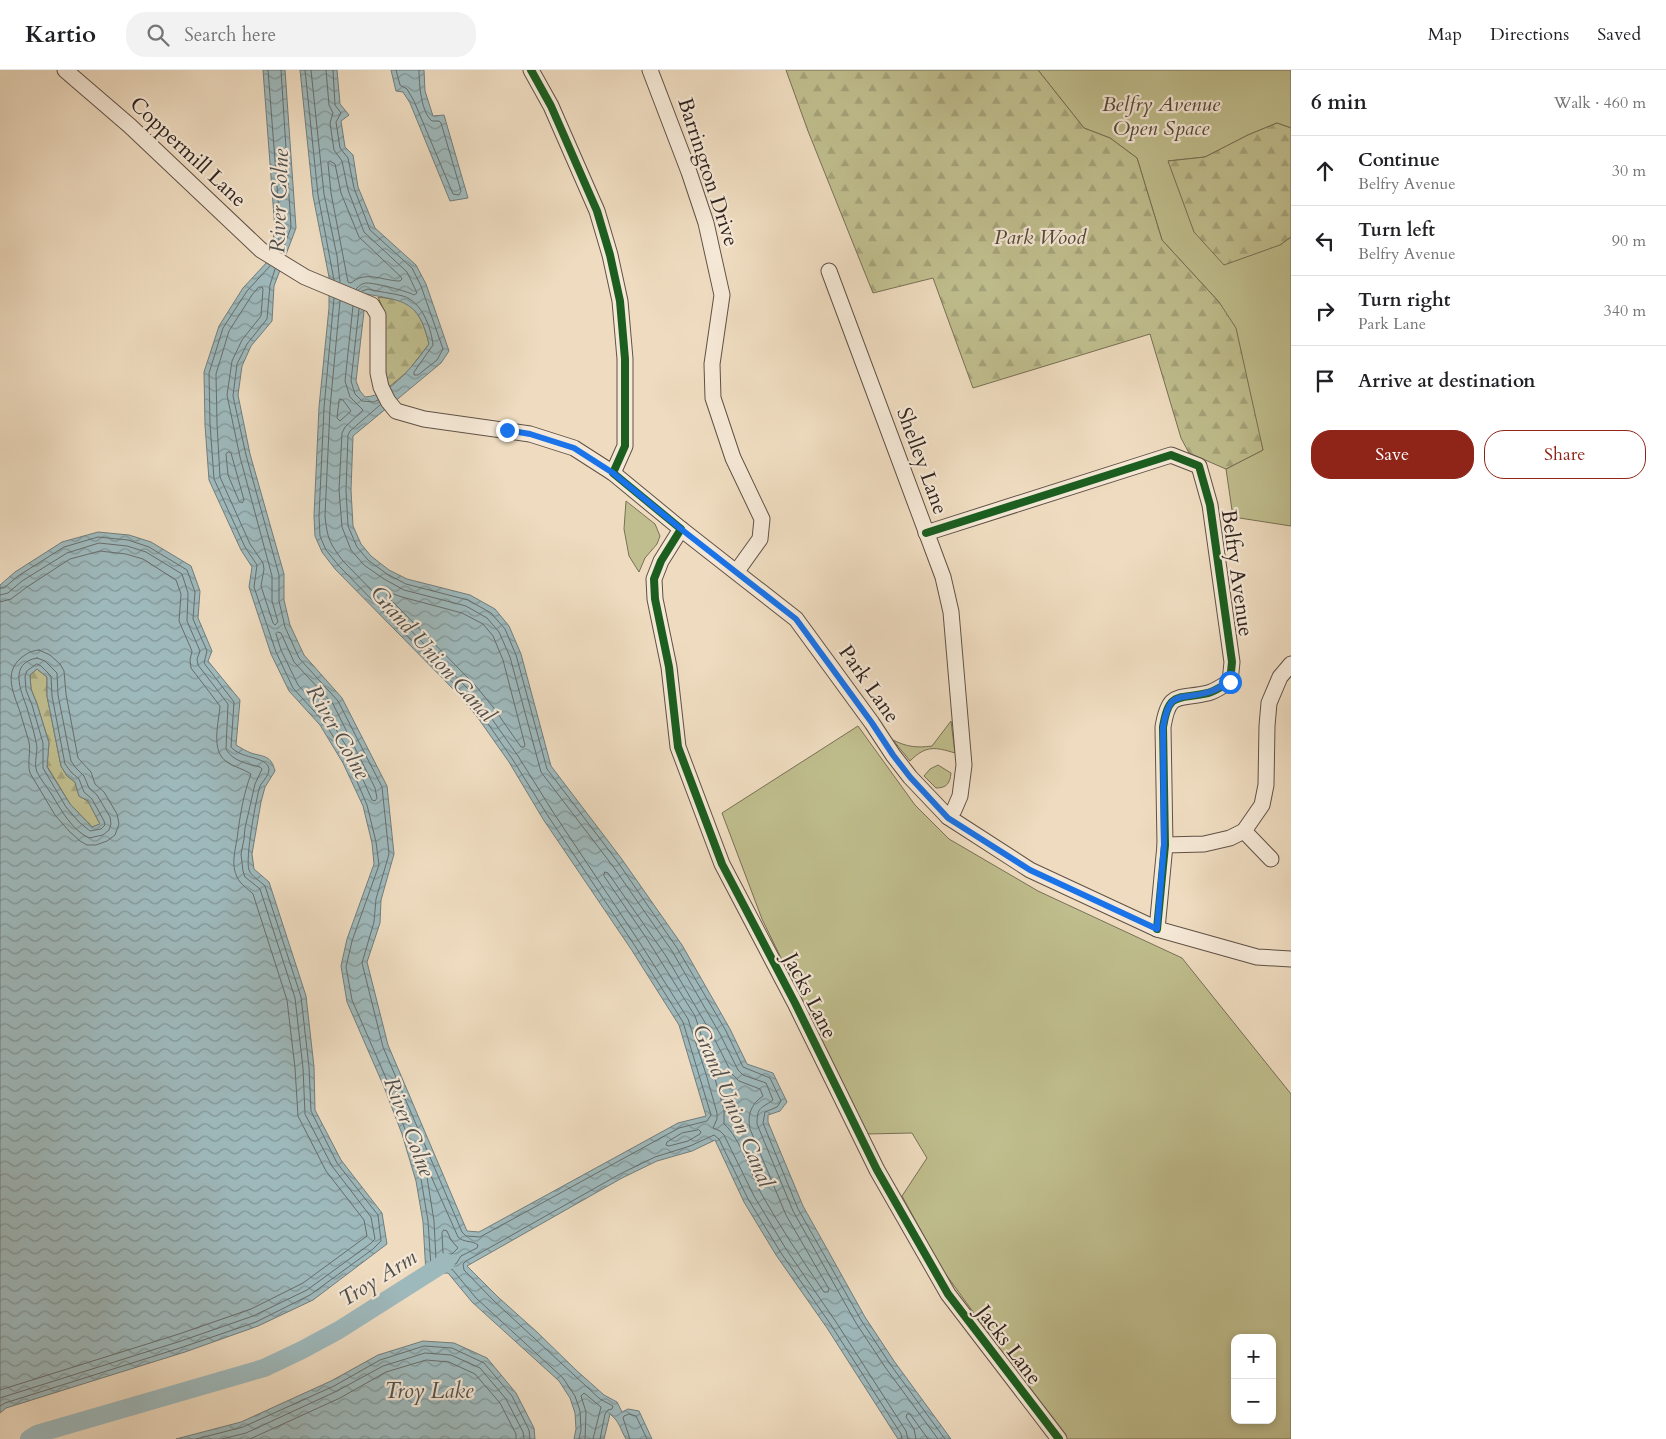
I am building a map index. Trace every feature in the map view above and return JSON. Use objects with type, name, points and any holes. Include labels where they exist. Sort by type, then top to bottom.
[{"type":"street","name":"Coppermill Lane","points":[[65,70],[130,126],[266,252],[314,281],[372,304],[378,315],[378,373],[382,390],[390,405],[396,411],[424,419]]},
{"type":"street","points":[[531,70],[551,106],[597,211],[610,255],[620,301],[625,359],[625,446],[613,473]]},
{"type":"street","name":"Barrington Drive","points":[[650,70],[689,172],[706,223],[722,295],[712,364],[713,398],[733,458],[762,520],[760,539],[737,571]]},
{"type":"street","name":"Shelley Lane","points":[[829,271],[943,577],[950,612],[964,765],[960,796],[948,818]]},
{"type":"street","name":"Park Lane","points":[[424,419],[530,434],[574,448],[613,473],[796,619],[893,755],[910,777],[948,818],[1030,870],[1157,929],[1257,957],[1291,959]]},
{"type":"street","name":"Belfry Avenue","points":[[926,533],[1171,456],[1199,466],[1210,505],[1232,662],[1230,682],[1210,692],[1176,698],[1166,709],[1163,727],[1164,845],[1157,929]]},
{"type":"street","name":"Jacks Lane","points":[[681,529],[661,561],[654,579],[655,599],[669,667],[678,747],[722,864],[795,1003],[877,1170],[948,1294],[1059,1439]]},
{"type":"street","points":[[1164,845],[1204,844],[1230,838],[1244,831],[1262,806],[1266,785],[1269,703],[1280,677],[1291,664]]},
{"type":"street","points":[[1244,831],[1271,859]]},
{"type":"green space","name":"Park Wood","points":[[786,70],[1038,70],[1084,128],[1110,138],[1137,158],[1162,240],[1219,302],[1236,328],[1263,450],[1226,469],[1189,453],[1181,438],[1150,334],[973,388],[933,278],[873,293],[808,131]]},
{"type":"green space","name":"Belfry Avenue Open Space","points":[[1038,70],[1291,70],[1291,128],[1277,123],[1248,135],[1205,157],[1168,161],[1280,245],[1291,237],[1291,526],[1233,517],[1226,469],[1263,450],[1219,302],[1162,240],[1137,158],[1110,138],[1084,128]]},
{"type":"green space","points":[[1277,123],[1291,128],[1291,237],[1280,245],[1224,265],[1194,232],[1168,161],[1205,157],[1248,135]]},
{"type":"green space","points":[[378,297],[402,301],[413,308],[423,325],[429,344],[408,371],[389,387],[385,371],[385,313]]},
{"type":"green space","points":[[626,501],[655,524],[660,536],[657,544],[645,558],[639,572],[629,556],[624,529]]},
{"type":"green space","points":[[37,669],[47,677],[47,696],[61,766],[67,776],[75,782],[79,796],[88,801],[100,824],[92,827],[70,804],[47,766],[49,743],[31,689],[30,675]]},
{"type":"green space","points":[[951,721],[955,753],[942,749],[931,749],[921,752],[910,761],[893,740],[912,746],[932,746]]},
{"type":"green space","points":[[858,726],[915,805],[949,839],[1038,891],[1182,958],[1291,1094],[1291,1439],[1065,1439],[942,1269],[902,1196],[927,1158],[912,1133],[867,1134],[762,919],[722,813]]},
{"type":"green space","points":[[938,765],[951,773],[947,784],[936,788],[924,776],[930,769]]},
{"type":"water","points":[[263,70],[285,70],[296,228],[274,286],[272,321],[251,346],[242,366],[238,395],[250,454],[284,574],[284,600],[290,625],[304,655],[342,698],[387,786],[394,854],[381,900],[380,923],[367,962],[388,1045],[467,1231],[479,1232],[678,1123],[706,1116],[679,1025],[631,949],[543,819],[509,762],[461,697],[335,569],[322,552],[315,536],[314,516],[319,407],[329,308],[329,277],[313,196],[300,70],[337,70],[340,104],[349,115],[341,121],[345,147],[353,155],[358,187],[375,228],[416,265],[426,284],[449,351],[441,363],[353,436],[351,490],[353,526],[361,544],[371,556],[389,570],[407,579],[470,595],[495,609],[509,626],[521,654],[551,766],[621,858],[682,945],[730,1029],[747,1064],[773,1073],[787,1102],[780,1111],[768,1115],[768,1122],[803,1206],[865,1317],[894,1361],[951,1439],[898,1439],[827,1328],[776,1255],[744,1202],[715,1140],[692,1151],[657,1161],[622,1178],[467,1266],[576,1370],[604,1395],[617,1402],[622,1412],[628,1409],[639,1411],[652,1439],[626,1439],[618,1423],[610,1414],[604,1439],[574,1439],[576,1429],[575,1413],[570,1398],[559,1381],[472,1302],[448,1273],[426,1274],[423,1222],[416,1181],[402,1134],[384,1087],[347,1002],[341,966],[347,939],[374,864],[372,843],[363,806],[343,763],[320,725],[289,691],[271,654],[249,587],[252,567],[241,550],[209,480],[204,372],[219,326],[243,288],[268,261],[275,230]],"holes":[[[366,294],[400,302],[415,311],[425,330],[429,344],[393,385],[375,395],[365,397],[356,381]]]},
{"type":"water","points":[[391,70],[424,70],[425,91],[433,116],[444,115],[468,198],[450,201],[410,103],[403,92],[396,91]]},
{"type":"water","points":[[98,532],[129,535],[151,542],[191,566],[200,591],[198,618],[212,651],[208,661],[240,700],[236,745],[251,753],[269,759],[275,771],[265,787],[252,854],[254,869],[269,882],[306,996],[314,1067],[315,1110],[341,1160],[382,1213],[387,1244],[313,1300],[258,1326],[185,1352],[6,1408],[0,1413],[0,585],[15,572],[62,542]],"holes":[[[37,669],[47,677],[47,696],[61,766],[67,776],[75,782],[79,796],[88,801],[100,824],[92,827],[70,804],[47,767],[49,743],[31,689],[30,675]]]},
{"type":"water","name":"Troy Lake","points":[[423,1341],[454,1343],[487,1358],[516,1393],[534,1428],[535,1439],[176,1439],[241,1422],[331,1381],[378,1355]]},
{"type":"waterway","name":"Troy Arm","points":[[29,1439],[37,1434],[264,1368],[339,1330],[446,1262]]},
{"type":"cycle path","points":[[531,70],[551,106],[597,211],[610,255],[620,301],[625,359],[625,446],[613,473],[681,529],[661,561],[654,579],[655,599],[669,667],[678,747],[722,864],[795,1003],[877,1170],[948,1294],[1059,1439]]},
{"type":"cycle path","points":[[926,533],[1171,455],[1199,466],[1210,505],[1232,662],[1230,682],[1211,692],[1176,699],[1168,707],[1165,715],[1163,727],[1165,845],[1157,929]]},
{"type":"route","points":[[507,430],[530,434],[574,448],[613,473],[796,619],[893,755],[910,777],[948,818],[1030,870],[1157,929],[1164,845],[1163,727],[1166,709],[1176,698],[1210,692],[1230,682]]},
{"type":"water label","name":"River Colne","points":[[279,201]]},
{"type":"water label","name":"Grand Union Canal","points":[[433,654]]},
{"type":"water label","name":"River Colne","points":[[338,732]]},
{"type":"water label","name":"Grand Union Canal","points":[[733,1106]]},
{"type":"water label","name":"River Colne","points":[[409,1127]]}]
